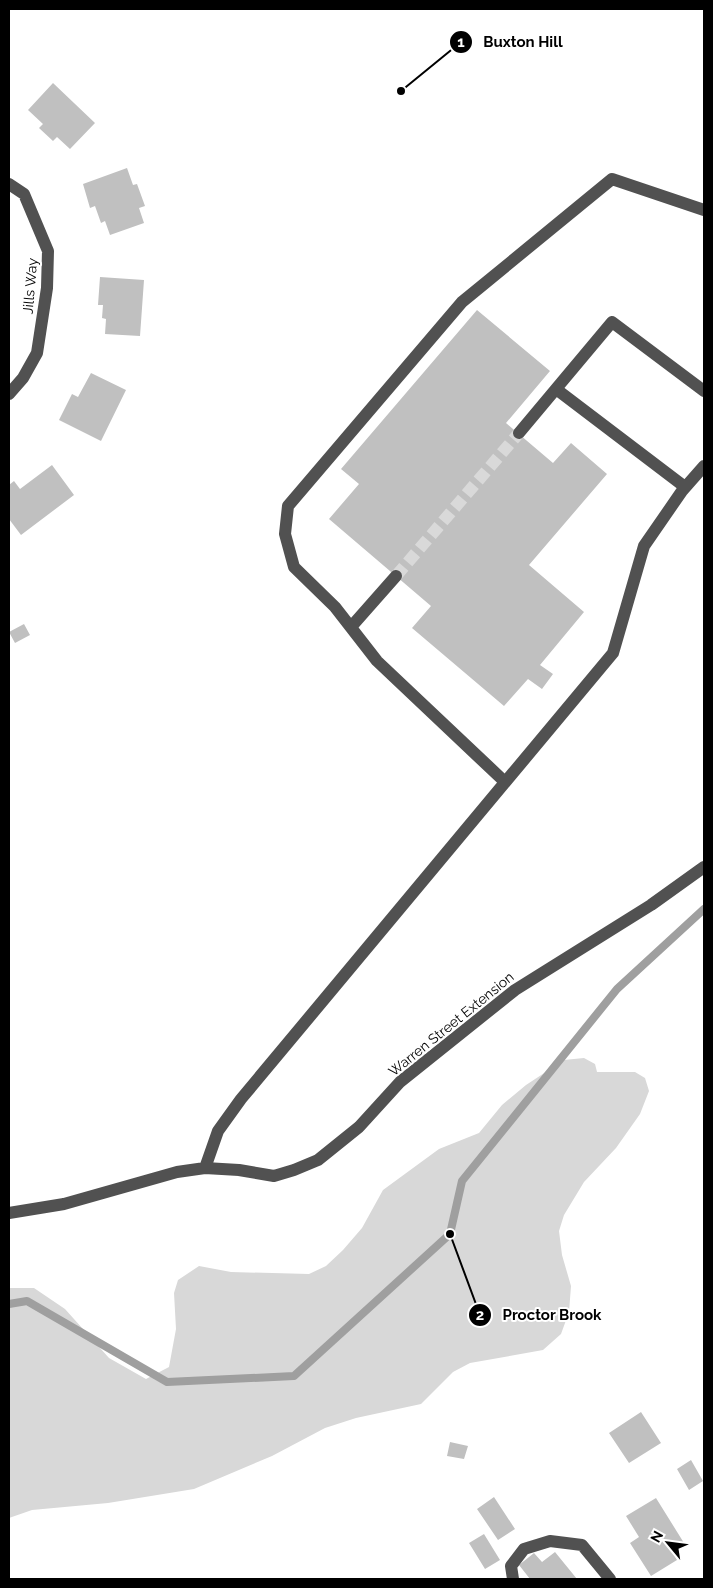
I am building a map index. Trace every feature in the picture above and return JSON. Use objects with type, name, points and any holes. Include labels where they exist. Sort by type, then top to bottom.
[{"type":"street","points":[[505,782],[377,661],[334,606],[294,567],[285,534],[288,506],[462,302],[612,179],[704,210]]},
{"type":"street","name":"Jills Way","points":[[9,184],[24,194],[48,251],[47,288],[37,353],[23,378],[9,394]]},
{"type":"street","points":[[519,434],[612,322],[704,391]]},
{"type":"street","points":[[556,389],[685,487]]},
{"type":"street","points":[[205,1168],[218,1132],[241,1099],[613,653],[644,546],[685,487],[704,466]]},
{"type":"street","points":[[351,627],[396,576]]},
{"type":"street","name":"Warren Street Extension","points":[[9,1213],[64,1204],[142,1180],[205,1168],[239,1170],[274,1176],[318,1160],[359,1127],[400,1082],[507,996],[651,905],[704,867]]},
{"type":"street","points":[[513,1579],[511,1566],[524,1548],[550,1541],[582,1545],[610,1579]]},
{"type":"shaded area","points":[[584,1058],[595,1064],[597,1072],[635,1072],[645,1078],[649,1091],[640,1114],[616,1148],[584,1182],[564,1215],[559,1231],[562,1255],[571,1286],[569,1312],[561,1334],[543,1350],[470,1363],[453,1372],[421,1404],[356,1418],[325,1428],[272,1456],[194,1489],[108,1503],[32,1510],[9,1518],[9,1288],[34,1288],[65,1309],[109,1358],[146,1379],[169,1367],[176,1329],[174,1293],[178,1280],[199,1266],[231,1272],[309,1274],[326,1266],[362,1228],[383,1190],[439,1149],[479,1133],[502,1105],[526,1085],[564,1060]]},
{"type":"building","points":[[53,83],[95,123],[70,149],[57,137],[53,141],[39,128],[43,124],[28,110]]},
{"type":"building","points":[[127,168],[133,185],[137,184],[145,206],[139,208],[144,223],[110,235],[105,221],[101,223],[95,206],[90,208],[83,184]]},
{"type":"building","points":[[100,277],[144,280],[140,336],[105,334],[106,319],[102,318],[103,305],[98,305]]},
{"type":"building","points":[[477,310],[550,371],[506,423],[553,463],[571,443],[607,474],[529,565],[584,612],[540,665],[553,674],[542,689],[528,679],[504,706],[412,628],[431,606],[329,519],[359,484],[341,469]]},
{"type":"building","points":[[91,373],[126,390],[101,441],[59,420],[72,394],[78,397]]},
{"type":"building","points":[[52,465],[74,495],[21,535],[9,519],[9,485],[14,481],[20,489]]},
{"type":"building","points":[[24,624],[30,635],[15,643],[9,632]]},
{"type":"building","points":[[641,1412],[661,1443],[629,1463],[609,1433]]},
{"type":"building","points":[[450,1442],[468,1446],[464,1459],[447,1456]]},
{"type":"building","points":[[691,1460],[703,1481],[689,1490],[677,1469]]},
{"type":"building","points":[[494,1497],[515,1529],[498,1540],[477,1509]]},
{"type":"building","points":[[656,1498],[684,1543],[672,1551],[677,1560],[651,1576],[630,1543],[639,1537],[626,1516]]},
{"type":"building","points":[[484,1534],[500,1560],[485,1569],[469,1543]]},
{"type":"building","points":[[555,1552],[577,1579],[530,1579],[519,1565],[534,1553],[542,1562]]},
{"type":"waterway","points":[[9,1304],[27,1301],[167,1382],[294,1376],[450,1234],[462,1181],[617,989],[704,909]]},
{"type":"tunnel","points":[[396,576],[519,433]]},
{"type":"place","name":"Buxton Hill","points":[[401,91]]},
{"type":"place","name":"Proctor Brook","points":[[450,1234]]}]
